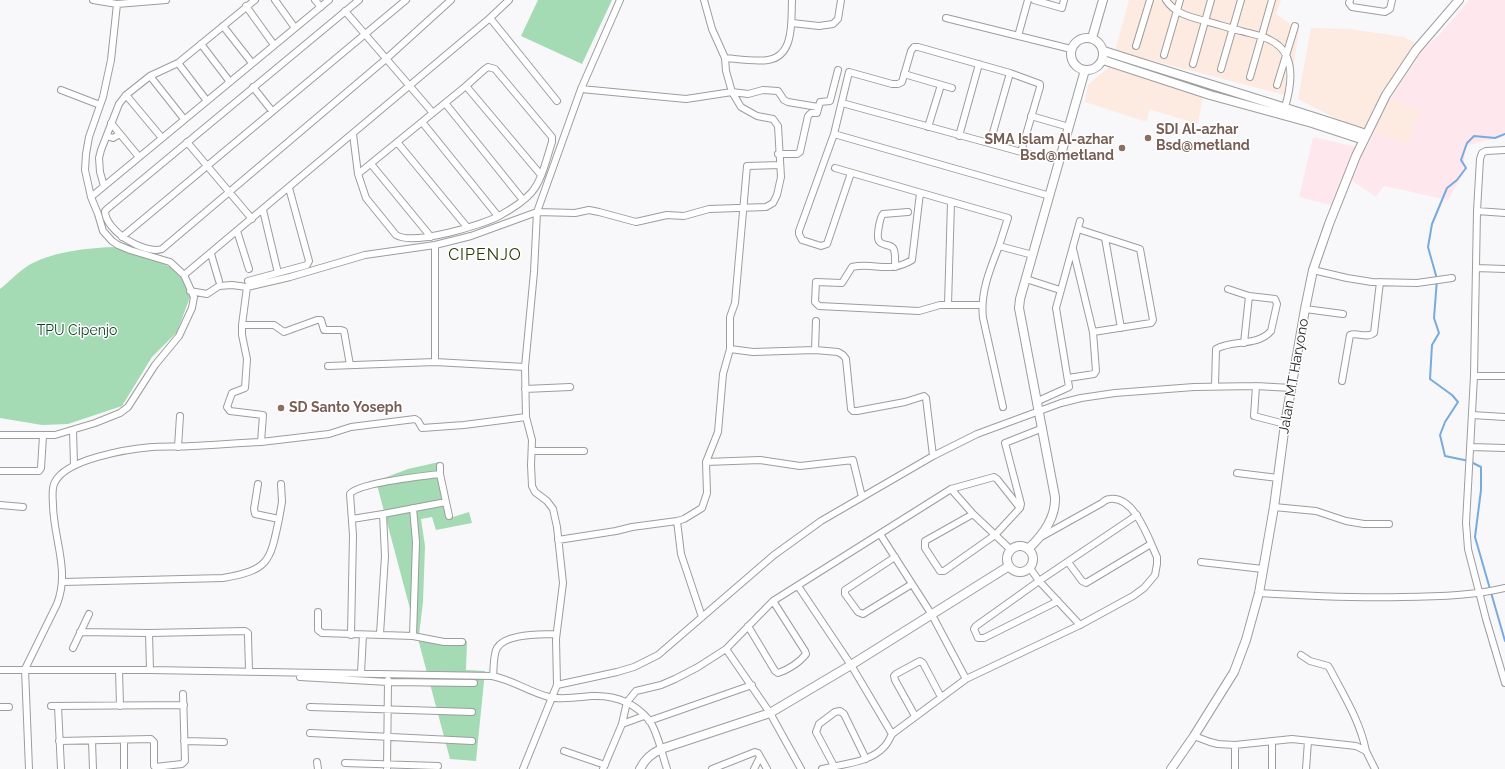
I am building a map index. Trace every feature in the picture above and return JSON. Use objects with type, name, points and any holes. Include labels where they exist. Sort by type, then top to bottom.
[{"type":"street","points":[[93,0],[117,4],[166,0]]},
{"type":"street","points":[[104,186],[99,164],[101,150],[119,104],[126,95],[150,76],[178,63],[255,0]]},
{"type":"street","points":[[275,0],[295,28]]},
{"type":"street","points":[[315,0],[321,7]]},
{"type":"street","points":[[91,197],[329,0]]},
{"type":"street","points":[[359,0],[105,211],[105,215],[114,229],[130,242],[153,250],[162,249],[386,59],[451,0]]},
{"type":"street","points":[[122,237],[406,0]]},
{"type":"street","points":[[184,276],[410,86],[509,0]]},
{"type":"street","points":[[523,769],[556,685],[556,634],[563,583],[558,527],[553,509],[547,501],[535,492],[532,486],[530,465],[532,440],[526,416],[524,367],[534,272],[537,212],[581,88],[620,0]]},
{"type":"street","points":[[190,291],[206,294],[219,286],[248,284],[365,256],[435,245],[471,236],[537,212],[575,213],[589,210],[636,222],[667,215],[684,216],[709,209],[766,207],[773,203],[777,195],[781,177],[778,154],[779,134],[776,122],[774,119],[757,116],[741,107],[732,92],[726,72],[725,58],[712,29],[704,0]]},
{"type":"street","points":[[725,58],[769,60],[780,55],[786,50],[792,23],[792,0]]},
{"type":"street","points":[[792,23],[819,26],[834,24],[838,19],[841,0]]},
{"type":"street","points":[[1018,36],[1028,0]]},
{"type":"street","points":[[1034,0],[1062,8],[1064,0]]},
{"type":"street","points":[[1092,38],[1104,0]]},
{"type":"street","points":[[1136,46],[1150,0]]},
{"type":"street","points":[[1166,0],[1177,10],[1190,18],[1262,36],[1280,46],[1287,54],[1291,77],[1290,90],[1285,107]]},
{"type":"street","points":[[1164,55],[1180,0]]},
{"type":"street","points":[[1193,64],[1211,0]]},
{"type":"street","points":[[1221,69],[1241,0]]},
{"type":"street","points":[[1250,77],[1272,0]]},
{"type":"street","points":[[1350,0],[1349,3],[1352,7],[1387,12],[1390,9],[1392,0]]},
{"type":"street","name":"Jalan MT Haryono","points":[[1171,769],[1194,736],[1239,662],[1246,640],[1259,593],[1274,507],[1285,424],[1305,309],[1313,270],[1333,212],[1365,137],[1386,95],[1416,50],[1459,0]]},
{"type":"street","points":[[0,435],[43,436],[64,433],[120,413],[128,407],[155,365],[175,342],[187,323],[193,303],[194,297],[184,276],[170,262],[130,250],[112,241],[103,231],[91,197],[85,170],[86,154],[89,137],[100,105],[111,60],[117,4]]},
{"type":"street","points":[[246,6],[274,45]]},
{"type":"street","points":[[345,11],[433,113]]},
{"type":"street","points":[[490,18],[558,101]]},
{"type":"street","points":[[946,18],[1071,49]]},
{"type":"street","points":[[223,26],[252,63]]},
{"type":"street","points":[[1277,85],[1295,26]]},
{"type":"street","points":[[1084,38],[1092,38],[1102,45],[1104,51],[1103,60],[1099,66],[1093,70],[1085,70],[1076,67],[1071,59],[1071,49],[1076,42],[1084,38]]},
{"type":"street","points":[[201,44],[230,82]]},
{"type":"street","points":[[851,173],[827,244],[821,246],[802,240],[799,231],[834,134],[849,72],[892,84],[898,84],[902,82],[911,51],[914,47],[1010,73],[1040,84],[1021,152]]},
{"type":"street","points":[[1104,51],[1186,82],[1365,137]]},
{"type":"street","points":[[1103,60],[1285,107],[1365,137]]},
{"type":"street","points":[[178,63],[207,101]]},
{"type":"street","points":[[959,136],[979,64]]},
{"type":"street","points":[[353,134],[358,174],[369,203],[396,235],[402,237],[431,237],[467,227],[498,216],[523,200],[531,193],[541,175],[552,142],[552,137],[495,69],[488,67],[358,174]]},
{"type":"street","points":[[778,154],[797,154],[800,152],[808,116],[811,113],[817,113],[820,102],[830,100],[838,70]]},
{"type":"street","points":[[1041,537],[1054,512],[1056,504],[1038,401],[1019,308],[1020,299],[1085,70]]},
{"type":"street","points":[[990,144],[1010,73]]},
{"type":"street","points":[[904,74],[952,88]]},
{"type":"street","points":[[150,76],[184,119]]},
{"type":"street","points":[[928,128],[941,85]]},
{"type":"street","points":[[466,86],[541,175]]},
{"type":"street","points":[[253,87],[272,111]]},
{"type":"street","points":[[581,88],[686,99],[732,92],[748,94],[763,90],[778,91],[784,100],[788,102],[818,107]]},
{"type":"street","points":[[61,90],[100,105]]},
{"type":"street","points":[[126,95],[162,138]]},
{"type":"street","points":[[445,103],[523,200]]},
{"type":"street","points":[[842,103],[928,128],[1036,156]]},
{"type":"street","points":[[1032,116],[1069,127]]},
{"type":"street","points":[[422,122],[498,216]]},
{"type":"street","points":[[111,123],[139,157]]},
{"type":"street","points":[[107,136],[113,138],[120,134]]},
{"type":"street","points":[[834,134],[1050,196]]},
{"type":"street","points":[[187,142],[252,219]]},
{"type":"street","points":[[398,142],[467,227]]},
{"type":"street","points":[[1505,150],[1486,151],[1482,153],[1480,160],[1477,211],[1474,376],[1466,524],[1468,549],[1483,592],[1505,683]]},
{"type":"street","points":[[371,164],[431,237]]},
{"type":"street","points":[[558,540],[677,521],[684,519],[702,508],[707,493],[706,462],[718,432],[723,374],[730,349],[730,317],[735,302],[747,166],[780,165]]},
{"type":"street","points":[[835,168],[1008,218],[988,276],[982,305],[983,318],[1003,407]]},
{"type":"street","points":[[248,284],[278,273],[307,265],[309,261],[289,188]]},
{"type":"street","points":[[920,193],[913,258],[904,265],[895,267],[856,266],[850,269],[842,283],[816,282],[816,305],[919,310],[940,305],[982,305]]},
{"type":"street","points":[[948,305],[951,202]]},
{"type":"street","points":[[263,210],[278,273]]},
{"type":"street","points":[[1477,211],[1505,212]]},
{"type":"street","points":[[895,267],[894,250],[892,247],[879,241],[880,220],[883,214],[908,212]]},
{"type":"street","points":[[1038,401],[1069,387],[1056,308],[1080,220]]},
{"type":"street","points":[[1078,229],[1140,249],[1153,320],[1151,323],[1093,332]]},
{"type":"street","points":[[237,231],[248,270]]},
{"type":"street","points":[[1105,238],[1121,328]]},
{"type":"street","points":[[435,245],[435,362]]},
{"type":"street","points":[[999,246],[1033,255]]},
{"type":"street","points":[[1068,378],[1095,373],[1093,332],[1073,248]]},
{"type":"street","points":[[211,254],[219,281]]},
{"type":"street","points":[[1476,268],[1505,268]]},
{"type":"street","points":[[1313,270],[1347,278],[1380,282],[1417,283],[1452,278]]},
{"type":"street","points":[[1026,279],[1060,290]]},
{"type":"street","points":[[1342,381],[1350,335],[1367,336],[1374,333],[1380,282]]},
{"type":"street","points":[[248,284],[242,325],[242,335],[247,359],[245,388],[232,393],[227,407],[230,411],[262,415],[262,442]]},
{"type":"street","points":[[1215,386],[1216,349],[1221,346],[1244,343],[1262,338],[1271,332],[1277,304],[1275,299],[1249,296],[1228,289]]},
{"type":"street","points":[[1244,343],[1249,296]]},
{"type":"street","points":[[1305,309],[1343,314]]},
{"type":"street","points":[[242,325],[274,325],[284,332],[317,320],[321,320],[324,330],[344,331],[350,365]]},
{"type":"street","points":[[815,350],[816,321]]},
{"type":"street","points":[[730,349],[765,352],[815,350],[838,352],[846,359],[851,409],[857,412],[905,402],[924,396],[933,456]]},
{"type":"street","points":[[328,366],[435,362],[524,367]]},
{"type":"street","points":[[1474,376],[1505,376]]},
{"type":"street","points":[[556,685],[634,667],[658,655],[774,555],[821,521],[933,456],[977,434],[1039,410],[1081,398],[1108,394],[1215,386],[1291,388]]},
{"type":"street","points":[[1256,386],[1254,416],[1285,424]]},
{"type":"street","points":[[525,389],[570,388]]},
{"type":"street","points":[[1472,415],[1505,417]]},
{"type":"street","points":[[178,447],[180,416]]},
{"type":"street","points":[[29,769],[25,669],[60,595],[63,582],[62,565],[53,514],[54,481],[61,474],[74,465],[95,457],[131,449],[262,442],[329,434],[351,427],[415,419],[422,428],[464,425],[526,416]]},
{"type":"street","points":[[973,514],[925,541],[925,548],[940,571],[944,570],[995,535],[1020,508],[1021,504],[1005,443],[1043,428]]},
{"type":"street","points":[[72,430],[74,465]]},
{"type":"street","points":[[0,471],[39,471],[41,468],[43,436]]},
{"type":"street","points":[[1471,447],[1505,448]]},
{"type":"street","points":[[532,451],[584,451]]},
{"type":"street","points":[[706,462],[760,460],[800,466],[853,460],[862,497]]},
{"type":"street","points":[[440,466],[440,474],[449,516]]},
{"type":"street","points":[[1237,473],[1278,478]]},
{"type":"street","points":[[351,635],[353,535],[350,494],[356,489],[407,478],[440,474]]},
{"type":"street","points":[[564,751],[604,767],[622,724],[628,702],[636,691],[661,685],[698,667],[726,649],[772,601],[951,489],[994,477],[1020,508]]},
{"type":"street","points":[[258,484],[254,509],[256,516],[280,520]]},
{"type":"street","points":[[63,582],[223,578],[236,576],[254,570],[264,564],[272,550],[280,520],[282,502],[281,484]]},
{"type":"street","points":[[951,489],[973,514],[1011,550]]},
{"type":"street","points":[[822,769],[866,759],[884,748],[892,734],[966,679],[1080,625],[1133,596],[1150,582],[1155,575],[1157,564],[1151,544],[1137,515],[1122,502],[1110,499],[1041,537],[1028,549]]},
{"type":"street","points":[[352,519],[446,502]]},
{"type":"street","points":[[0,505],[23,507]]},
{"type":"street","points":[[1274,507],[1316,511],[1346,521],[1364,524],[1389,524]]},
{"type":"street","points":[[413,508],[416,542],[413,636]]},
{"type":"street","points":[[380,634],[385,556],[383,514]]},
{"type":"street","points":[[1058,601],[984,638],[978,638],[974,629],[1038,581],[1137,515]]},
{"type":"street","points":[[677,521],[681,554],[702,617]]},
{"type":"street","points":[[880,534],[932,615],[966,679]]},
{"type":"street","points":[[1068,562],[1082,581],[1086,583],[1151,544]]},
{"type":"street","points":[[1019,547],[1028,549],[1033,558],[1030,568],[1019,572],[1013,570],[1009,566],[1007,558],[1011,550],[1019,547]]},
{"type":"street","points":[[895,557],[845,590],[845,594],[858,612],[862,614],[912,584]]},
{"type":"street","points":[[1201,562],[1263,569]]},
{"type":"street","points":[[640,769],[645,760],[661,749],[770,713],[851,665],[1009,566]]},
{"type":"street","points":[[1030,568],[1038,581],[1080,625]]},
{"type":"street","points":[[798,586],[851,665],[892,734]]},
{"type":"street","points":[[1259,593],[1318,597],[1429,597],[1483,592],[1505,588]]},
{"type":"street","points":[[748,626],[775,671],[783,671],[803,658],[806,654],[805,651],[772,601]]},
{"type":"street","points":[[318,612],[318,626],[320,632],[351,635],[380,634],[413,636],[444,642],[462,642]]},
{"type":"street","points":[[73,648],[89,614]]},
{"type":"street","points":[[80,632],[149,633],[245,631],[248,633],[249,671]]},
{"type":"street","points":[[149,633],[150,670]]},
{"type":"street","points":[[493,676],[496,649],[501,643],[513,637],[556,634]]},
{"type":"street","points":[[361,673],[363,635]]},
{"type":"street","points":[[726,649],[770,713],[801,769]]},
{"type":"street","points":[[1301,655],[1310,661],[1328,666],[1330,669],[1352,709],[1364,741],[1366,751],[1374,769]]},
{"type":"street","points":[[915,716],[895,680],[894,676],[896,674],[920,661],[923,663],[941,697]]},
{"type":"street","points":[[0,670],[249,671],[493,676],[512,681],[551,698],[596,696],[611,697],[628,702],[649,721],[661,749],[667,769]]},
{"type":"street","points":[[119,670],[120,706]]},
{"type":"street","points":[[387,766],[387,709],[389,674]]},
{"type":"street","points":[[300,677],[388,682],[474,683]]},
{"type":"street","points":[[649,721],[752,686]]},
{"type":"street","points":[[59,740],[153,740],[154,766],[157,768],[184,763],[183,694]]},
{"type":"street","points":[[50,706],[184,705]]},
{"type":"street","points":[[58,706],[61,769]]},
{"type":"street","points":[[0,707],[9,707]]},
{"type":"street","points":[[310,707],[472,712]]},
{"type":"street","points":[[834,766],[816,732],[819,724],[835,712],[840,711],[844,714],[866,759]]},
{"type":"street","points":[[622,724],[644,716]]},
{"type":"street","points":[[310,733],[472,741]]},
{"type":"street","points":[[1194,736],[1210,742],[1235,744],[1292,739],[1356,746],[1366,751]]},
{"type":"street","points":[[124,740],[124,769]]},
{"type":"street","points":[[184,740],[224,742]]},
{"type":"street","points":[[92,741],[93,769]]},
{"type":"street","points":[[1272,741],[1272,769]]},
{"type":"street","points":[[1306,769],[1308,741]]},
{"type":"street","points":[[1235,744],[1235,769]]},
{"type":"street","points":[[712,769],[719,768],[755,752],[758,753],[766,769]]},
{"type":"street","points":[[754,769],[760,757]]},
{"type":"street","points":[[317,762],[318,769]]},
{"type":"street","points":[[345,763],[387,766],[438,766]]},
{"type":"shaded area","points":[[1129,0],[1281,0],[1276,14],[1299,30],[1289,96],[1115,51]]},
{"type":"shaded area","points":[[1469,0],[1505,0],[1505,133],[1500,137],[1466,146],[1462,176],[1448,200],[1384,186],[1376,197],[1352,181],[1341,208],[1299,197],[1313,137],[1366,149],[1374,131],[1408,144],[1419,109],[1390,99],[1424,48],[1439,35]]},
{"type":"shaded area","points":[[1311,28],[1350,29],[1404,37],[1424,48],[1390,99],[1419,109],[1408,144],[1335,118],[1298,99]]},
{"type":"shaded area","points":[[1109,67],[1203,96],[1198,124],[1149,109],[1147,122],[1085,102],[1088,85]]},
{"type":"green space","points":[[538,0],[612,0],[582,64],[521,36]]},
{"type":"green space","name":"TPU Cipenjo","points":[[113,247],[144,255],[170,267],[193,289],[177,332],[152,357],[122,406],[68,424],[42,425],[0,418],[0,289],[26,267],[45,258],[57,254],[92,248]]},
{"type":"green space","points":[[439,462],[450,518],[469,512],[472,523],[436,530],[432,517],[421,519],[425,546],[423,602],[419,635],[467,641],[466,670],[485,671],[476,761],[450,759],[376,481],[408,469]]},
{"type":"waterway","points":[[1505,134],[1495,138],[1474,136],[1467,143],[1461,160],[1466,168],[1457,180],[1447,188],[1432,224],[1428,247],[1437,279],[1434,318],[1439,333],[1432,345],[1430,379],[1452,395],[1458,402],[1445,422],[1440,435],[1445,456],[1469,461],[1481,467],[1481,490],[1475,537],[1505,641]]},
{"type":"place","name":"SDI Al-azhar Bsd@metland","points":[[1148,138]]},
{"type":"place","name":"SMA Islam Al-azhar Bsd@metland","points":[[1122,148]]},
{"type":"place","name":"SD Santo Yoseph","points":[[281,408]]},
{"type":"district","name":"CIPENJO","points":[[485,255]]}]
